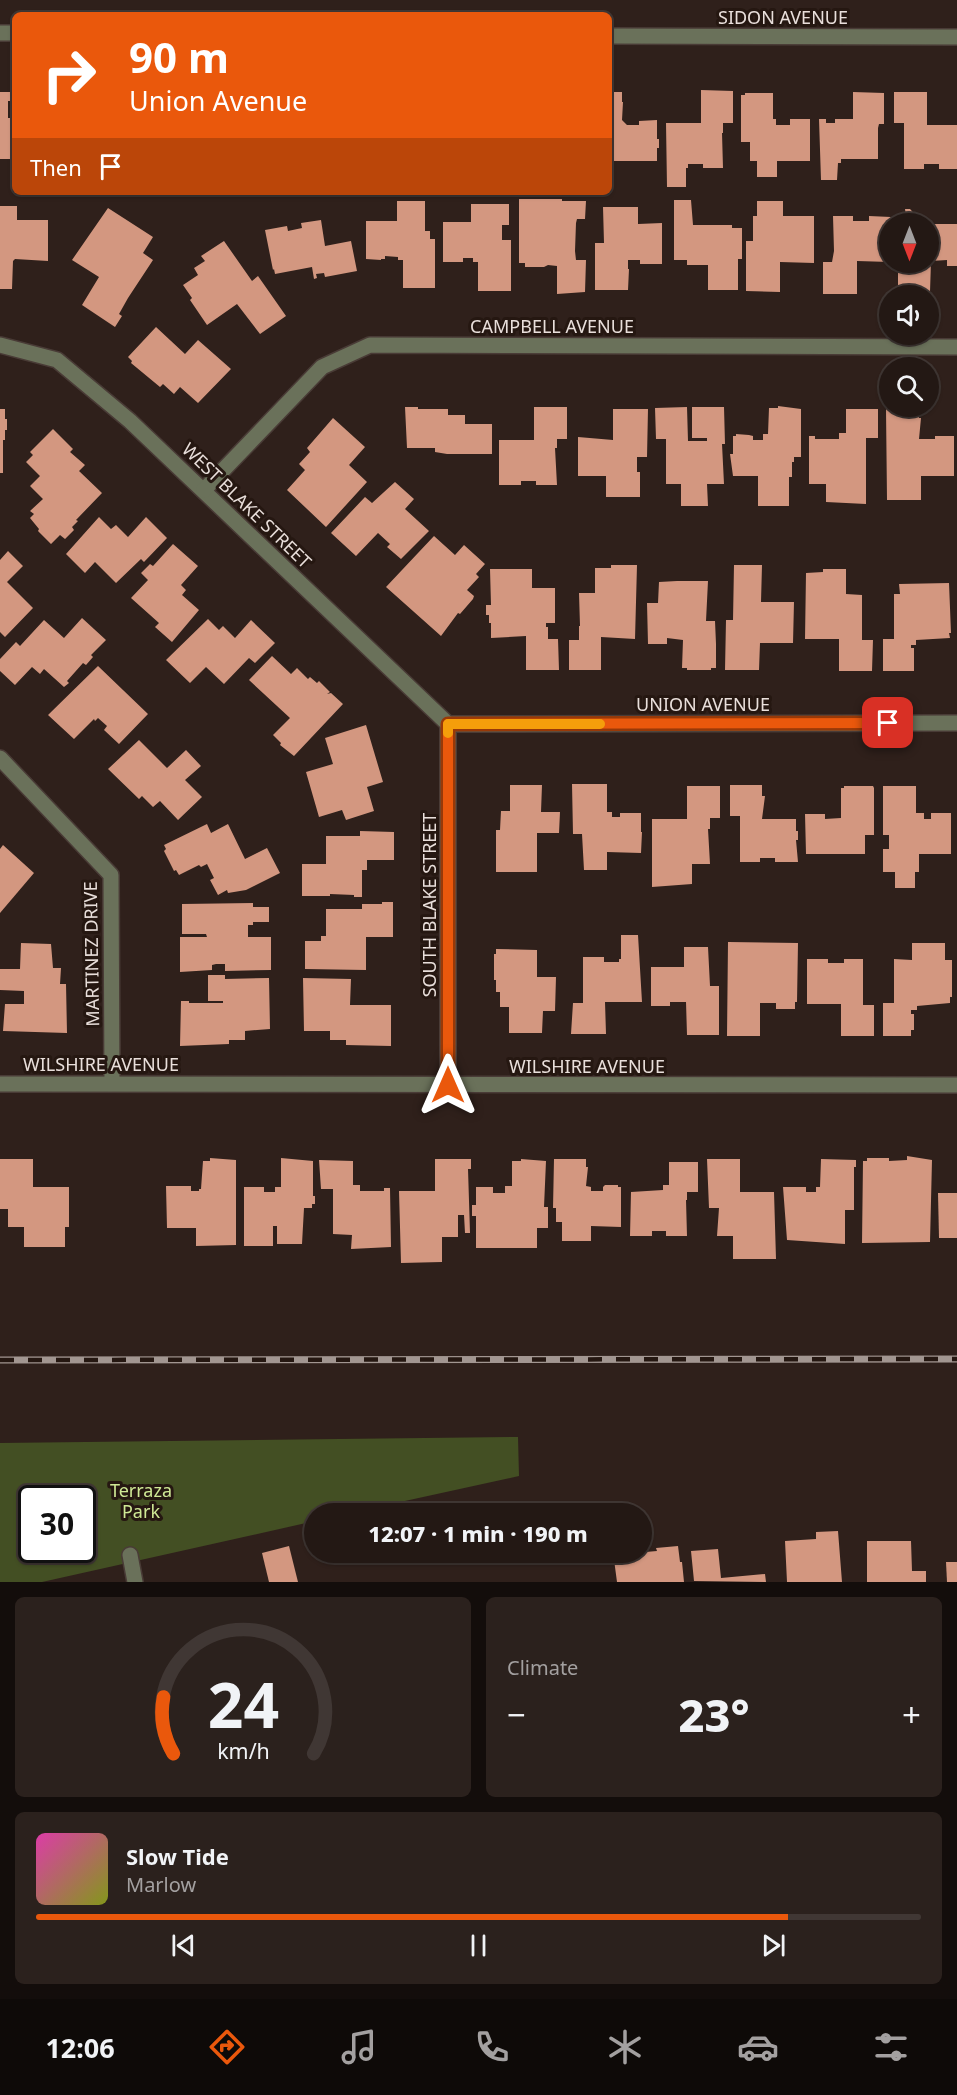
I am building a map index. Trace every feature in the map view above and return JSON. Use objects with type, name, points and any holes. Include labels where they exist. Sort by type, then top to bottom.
[{"type":"street","name":"SIDON AVENUE","points":[[612,36],[957,37]]},
{"type":"street","name":"WEST BLAKE STREET","points":[[0,345],[57,360],[130,421],[448,724]]},
{"type":"street","name":"CAMPBELL AVENUE","points":[[204,490],[322,367],[370,345],[957,347]]},
{"type":"street","name":"UNION AVENUE","points":[[448,724],[957,723]]},
{"type":"street","name":"SOUTH BLAKE STREET","points":[[448,724],[448,1085]]},
{"type":"street","name":"MARTINEZ DRIVE","points":[[0,758],[111,875],[112,1083]]},
{"type":"street","name":"WILSHIRE AVENUE","points":[[0,1084],[957,1086]]},
{"type":"street","points":[[130,1555],[135,1582]]},
{"type":"green space","name":"Terraza Park","points":[[518,1437],[519,1476],[396,1503],[304,1503],[304,1523],[42,1582],[0,1582],[0,1443]]},
{"type":"building","points":[[701,90],[733,91],[733,123],[723,123],[723,168],[703,168],[703,164],[688,164],[686,187],[667,187],[666,123],[701,123]]},
{"type":"building","points":[[0,92],[11,92],[10,101],[8,101],[8,118],[12,124],[12,159],[0,159]]},
{"type":"building","points":[[612,92],[622,92],[622,120],[627,125],[639,125],[639,121],[657,120],[659,148],[657,148],[657,161],[612,161]]},
{"type":"building","points":[[853,92],[884,93],[884,124],[879,124],[878,128],[878,159],[841,159],[841,163],[838,163],[837,180],[821,180],[819,119],[826,119],[826,123],[835,123],[835,119],[853,119]]},
{"type":"building","points":[[894,92],[927,92],[927,125],[957,125],[957,169],[939,169],[939,164],[924,164],[924,169],[904,169],[904,123],[894,123]]},
{"type":"building","points":[[773,93],[773,119],[776,119],[776,125],[790,125],[790,119],[810,119],[810,161],[777,161],[777,177],[757,177],[757,161],[750,161],[750,142],[741,142],[741,95]]},
{"type":"building","points":[[519,199],[586,201],[585,219],[577,219],[576,223],[575,251],[576,260],[586,260],[585,292],[557,294],[557,266],[525,267],[525,263],[519,263]]},
{"type":"building","points":[[674,200],[691,200],[693,225],[732,225],[732,228],[742,228],[742,259],[738,259],[738,290],[708,290],[708,265],[687,265],[687,260],[674,260]]},
{"type":"building","points":[[397,201],[425,201],[425,231],[430,231],[430,239],[435,239],[435,288],[403,288],[403,260],[398,260],[398,257],[385,256],[385,259],[381,260],[366,259],[366,221],[397,221]]},
{"type":"building","points":[[757,201],[783,201],[783,216],[814,216],[814,263],[780,262],[780,292],[746,291],[746,241],[753,241],[753,216],[757,216]]},
{"type":"building","points":[[471,204],[509,204],[509,225],[502,225],[502,240],[511,240],[511,291],[478,291],[478,262],[473,262],[473,258],[463,258],[463,262],[443,262],[443,222],[471,222]]},
{"type":"building","points":[[0,206],[17,206],[17,220],[48,220],[48,261],[15,259],[12,289],[0,289]]},
{"type":"building","points":[[603,207],[638,207],[638,224],[662,223],[662,264],[640,264],[640,260],[628,260],[628,290],[595,290],[595,243],[604,243]]},
{"type":"building","points":[[108,208],[153,237],[143,253],[153,260],[128,298],[119,314],[122,316],[115,327],[82,305],[99,277],[72,260]]},
{"type":"building","points":[[905,209],[910,209],[914,213],[906,213]]},
{"type":"building","points":[[833,216],[853,216],[853,221],[869,221],[869,216],[879,216],[879,262],[857,261],[857,294],[823,294],[823,262],[832,262]]},
{"type":"building","points":[[321,220],[325,246],[351,241],[357,271],[325,277],[324,273],[316,274],[317,278],[314,279],[312,267],[275,274],[265,230],[287,226],[288,231],[302,228],[301,223]]},
{"type":"building","points":[[939,224],[957,224],[957,266],[947,266],[947,260],[939,260]]},
{"type":"building","points":[[224,241],[252,281],[258,276],[286,316],[260,334],[237,304],[207,325],[183,285],[198,275],[194,268],[205,261],[201,256]]},
{"type":"building","points":[[898,273],[931,273],[930,285],[898,285]]},
{"type":"building","points":[[156,327],[185,354],[198,340],[231,369],[198,403],[180,387],[174,394],[163,384],[160,387],[131,363],[128,357]]},
{"type":"building","points":[[778,406],[801,409],[801,457],[794,457],[794,462],[792,462],[792,477],[789,477],[789,506],[758,506],[758,476],[733,476],[730,454],[733,454],[733,436],[736,434],[749,435],[753,436],[753,440],[763,440],[763,434],[768,434],[769,408],[778,408]]},
{"type":"building","points":[[405,407],[448,409],[448,415],[465,415],[465,424],[492,424],[492,454],[447,454],[435,452],[435,448],[407,448]]},
{"type":"building","points":[[534,407],[567,407],[567,439],[557,439],[557,448],[555,448],[557,485],[536,485],[536,481],[521,481],[521,485],[499,485],[499,440],[534,440]]},
{"type":"building","points":[[687,407],[688,441],[707,441],[707,438],[692,438],[692,407],[724,407],[725,444],[722,444],[724,484],[707,484],[708,506],[681,506],[681,484],[666,484],[666,439],[656,439],[655,408]]},
{"type":"building","points":[[0,409],[5,409],[5,419],[7,419],[7,430],[5,430],[5,440],[3,440],[3,473],[0,473]]},
{"type":"building","points":[[613,409],[648,409],[647,457],[637,457],[637,472],[640,472],[640,497],[606,497],[606,476],[578,476],[578,437],[613,440]]},
{"type":"building","points":[[846,409],[878,409],[878,438],[866,438],[866,504],[826,502],[826,484],[809,484],[809,436],[815,436],[815,439],[839,439],[839,433],[846,433]]},
{"type":"building","points":[[886,417],[921,418],[919,439],[954,436],[954,476],[921,476],[921,500],[887,500]]},
{"type":"building","points":[[333,418],[365,447],[349,465],[367,482],[326,527],[287,490],[305,470],[299,464],[310,452],[307,448]]},
{"type":"building","points":[[53,429],[73,449],[70,452],[85,465],[79,471],[102,493],[76,520],[78,521],[72,527],[74,530],[65,539],[60,535],[51,544],[38,531],[39,529],[30,518],[34,514],[30,511],[43,499],[30,486],[40,476],[26,462],[33,455],[30,452]]},
{"type":"building","points":[[395,482],[414,499],[405,509],[429,531],[401,559],[387,547],[390,544],[378,533],[356,556],[331,533],[365,497],[372,503]]},
{"type":"building","points":[[99,517],[111,529],[116,525],[128,537],[146,517],[167,538],[144,562],[141,559],[116,583],[95,562],[85,573],[66,554]]},
{"type":"building","points":[[434,536],[455,555],[464,545],[485,564],[476,574],[479,577],[467,590],[474,596],[473,599],[460,614],[458,613],[441,636],[386,587]]},
{"type":"building","points":[[173,544],[198,566],[181,585],[186,590],[182,595],[199,610],[172,642],[155,627],[159,623],[131,598],[148,580],[141,573],[150,564],[153,566]]},
{"type":"building","points":[[8,551],[23,566],[7,582],[33,608],[5,637],[0,632],[0,560]]},
{"type":"building","points":[[611,565],[637,565],[635,639],[601,637],[601,670],[569,670],[569,640],[579,640],[579,593],[595,593],[595,568],[611,568]]},
{"type":"building","points":[[734,565],[762,565],[761,602],[794,602],[793,643],[760,643],[759,670],[725,670],[726,620],[733,620]]},
{"type":"building","points":[[490,569],[532,569],[532,588],[555,588],[555,623],[546,623],[546,627],[548,627],[548,639],[558,639],[559,670],[526,670],[526,636],[491,638],[491,623],[489,623],[489,615],[486,615],[486,605],[491,605]]},
{"type":"building","points":[[823,569],[846,569],[846,594],[862,595],[862,640],[873,640],[872,671],[839,671],[839,639],[805,639],[806,573],[823,572]]},
{"type":"building","points":[[708,581],[706,621],[715,621],[716,668],[687,670],[687,668],[682,668],[683,640],[667,638],[667,644],[648,644],[647,603],[658,603],[659,582]]},
{"type":"building","points":[[949,583],[950,638],[916,640],[916,645],[911,645],[911,648],[914,648],[914,671],[883,671],[883,639],[894,639],[894,594],[900,594],[899,584]]},
{"type":"building","points":[[82,618],[106,640],[91,655],[93,657],[86,665],[83,663],[64,687],[44,669],[40,674],[32,667],[15,685],[0,671],[0,659],[16,642],[20,646],[44,620],[64,638]]},
{"type":"building","points":[[208,619],[219,630],[223,626],[235,638],[251,620],[275,643],[255,663],[249,658],[224,684],[206,667],[190,683],[166,660]]},
{"type":"building","points":[[272,656],[291,674],[297,668],[308,679],[310,677],[317,683],[319,681],[330,692],[327,694],[331,693],[343,704],[294,756],[280,745],[281,743],[273,735],[290,718],[249,680]]},
{"type":"building","points":[[98,666],[148,714],[119,744],[104,730],[107,726],[98,718],[95,721],[94,719],[74,739],[48,715]]},
{"type":"building","points":[[366,725],[383,782],[367,787],[374,811],[346,820],[342,810],[319,817],[306,772],[333,764],[325,738]]},
{"type":"building","points":[[139,740],[167,768],[186,750],[201,766],[185,780],[202,797],[178,820],[160,801],[153,807],[142,796],[139,799],[108,769]]},
{"type":"building","points":[[572,784],[607,784],[607,812],[612,812],[612,817],[620,817],[620,813],[641,813],[641,853],[607,852],[607,870],[584,870],[582,834],[573,834]]},
{"type":"building","points":[[510,785],[542,785],[541,812],[560,812],[559,833],[537,833],[537,872],[496,872],[496,830],[500,830],[501,811],[510,811]]},
{"type":"building","points":[[730,785],[762,785],[762,796],[765,796],[762,819],[796,819],[798,862],[775,862],[775,858],[760,858],[760,862],[740,862],[740,816],[730,816]]},
{"type":"building","points":[[687,786],[720,786],[720,818],[710,818],[710,829],[708,829],[710,864],[692,864],[692,884],[652,887],[652,819],[687,819]]},
{"type":"building","points":[[844,786],[873,786],[874,788],[874,835],[865,835],[865,854],[806,854],[805,814],[825,814],[825,819],[841,818],[841,788]]},
{"type":"building","points":[[883,786],[916,786],[916,813],[924,813],[924,819],[931,819],[931,813],[951,813],[951,854],[919,854],[919,872],[915,872],[915,888],[895,888],[895,872],[883,872],[883,849],[889,849],[889,835],[883,835]]},
{"type":"building","points":[[207,824],[211,833],[228,824],[245,859],[267,848],[280,873],[246,890],[228,893],[227,890],[218,895],[210,880],[214,878],[207,864],[201,867],[199,865],[179,875],[176,870],[174,871],[164,851],[166,849],[164,845]]},
{"type":"building","points":[[360,831],[394,832],[394,860],[367,860],[367,870],[362,870],[362,897],[330,894],[330,896],[302,896],[302,864],[326,864],[326,836],[360,836]]},
{"type":"building","points":[[3,845],[34,873],[0,913],[0,849]]},
{"type":"building","points":[[382,902],[393,902],[393,937],[366,937],[366,970],[305,969],[305,941],[321,941],[321,936],[326,936],[326,909],[362,909],[362,904],[382,904]]},
{"type":"building","points":[[253,903],[253,907],[269,907],[269,922],[253,922],[253,925],[248,925],[248,937],[271,937],[271,970],[225,971],[225,964],[216,964],[212,965],[212,970],[180,972],[180,937],[207,937],[206,934],[182,934],[182,904]]},
{"type":"building","points":[[621,935],[638,935],[642,1002],[605,1002],[606,1034],[571,1034],[573,1003],[583,1003],[583,957],[604,957],[604,962],[619,962]]},
{"type":"building","points":[[728,942],[798,943],[795,1009],[776,1009],[776,1003],[760,1003],[760,1036],[727,1036]]},
{"type":"building","points":[[21,943],[51,944],[53,968],[61,968],[60,984],[66,984],[67,1033],[3,1031],[5,1004],[24,1004],[24,991],[0,990],[0,969],[20,969]]},
{"type":"building","points":[[912,943],[945,943],[945,960],[952,960],[952,997],[950,997],[950,1003],[917,1006],[917,1010],[911,1010],[911,1014],[914,1014],[914,1030],[911,1030],[911,1036],[883,1036],[883,1003],[894,1003],[894,959],[912,960]]},
{"type":"building","points":[[684,947],[708,947],[710,986],[719,986],[719,1035],[687,1035],[686,1002],[670,1002],[670,1006],[651,1006],[651,967],[684,967]]},
{"type":"building","points":[[496,949],[537,950],[537,977],[556,977],[555,1011],[543,1011],[542,1033],[509,1033],[509,1007],[500,1007],[500,992],[496,992],[496,980],[494,980]]},
{"type":"building","points":[[807,959],[828,959],[828,963],[844,963],[844,959],[863,959],[863,1005],[874,1005],[874,1036],[841,1036],[841,1004],[807,1004]]},
{"type":"building","points":[[208,975],[225,975],[225,979],[269,978],[270,1029],[245,1031],[245,1040],[229,1040],[229,1044],[180,1046],[181,1001],[223,1003],[223,1001],[208,1001]]},
{"type":"building","points":[[303,978],[351,979],[350,1005],[391,1005],[391,1046],[346,1045],[346,1040],[330,1040],[330,1031],[304,1031]]},
{"type":"building","points":[[907,1156],[932,1160],[930,1242],[862,1243],[863,1161],[867,1161],[867,1158],[889,1158],[889,1161],[907,1160]]},
{"type":"building","points":[[210,1158],[236,1160],[236,1245],[196,1246],[196,1228],[167,1228],[166,1186],[191,1186],[191,1191],[199,1191],[203,1161],[210,1161]]},
{"type":"building","points":[[281,1158],[313,1161],[315,1204],[312,1204],[312,1208],[304,1208],[302,1244],[277,1244],[277,1226],[273,1226],[273,1246],[244,1246],[244,1187],[264,1187],[264,1192],[275,1192],[275,1187],[281,1187]]},
{"type":"building","points":[[0,1159],[33,1159],[33,1187],[69,1187],[69,1227],[65,1227],[65,1247],[24,1247],[24,1227],[8,1227],[8,1209],[0,1209]]},
{"type":"building","points":[[435,1159],[471,1159],[471,1169],[468,1169],[470,1233],[465,1233],[464,1215],[458,1215],[458,1237],[442,1237],[442,1262],[401,1263],[399,1191],[435,1191]]},
{"type":"building","points":[[521,1159],[546,1161],[544,1207],[548,1207],[548,1228],[537,1228],[537,1248],[476,1248],[476,1216],[472,1216],[472,1205],[476,1205],[476,1187],[493,1187],[493,1193],[505,1193],[505,1186],[512,1186],[512,1161],[521,1161]]},
{"type":"building","points":[[554,1159],[586,1159],[586,1167],[588,1167],[586,1186],[591,1187],[591,1191],[603,1191],[605,1185],[621,1187],[621,1227],[591,1226],[591,1241],[562,1241],[562,1222],[556,1222],[556,1208],[553,1208]]},
{"type":"building","points":[[707,1159],[740,1159],[740,1192],[774,1192],[776,1259],[733,1259],[733,1236],[717,1236],[719,1208],[709,1208]]},
{"type":"building","points":[[821,1159],[856,1160],[854,1210],[845,1210],[845,1244],[787,1240],[783,1187],[806,1187],[806,1192],[816,1192],[816,1187],[820,1187]]},
{"type":"building","points":[[319,1160],[353,1161],[353,1185],[360,1185],[360,1191],[384,1191],[384,1188],[390,1188],[391,1247],[351,1249],[352,1235],[333,1234],[333,1189],[321,1189]]},
{"type":"building","points":[[669,1162],[698,1162],[698,1192],[687,1192],[687,1236],[666,1236],[666,1231],[652,1231],[652,1236],[630,1236],[631,1192],[663,1190],[663,1185],[669,1185]]},
{"type":"building","points":[[938,1193],[957,1193],[957,1238],[939,1238]]},
{"type":"building","points":[[838,1531],[842,1582],[787,1582],[785,1541],[816,1539],[816,1532]]},
{"type":"building","points":[[867,1541],[911,1541],[912,1571],[926,1571],[926,1582],[867,1582]]},
{"type":"building","points":[[289,1546],[298,1582],[269,1582],[262,1553]]},
{"type":"building","points":[[678,1546],[684,1582],[617,1582],[614,1563],[652,1563],[652,1551],[657,1551],[656,1548]]},
{"type":"building","points":[[718,1549],[721,1578],[765,1574],[766,1582],[694,1581],[691,1551]]},
{"type":"building","points":[[946,1562],[957,1562],[957,1582],[947,1582]]},
{"type":"railway","points":[[0,1360],[957,1359]]},
{"type":"slow traffic","points":[[448,733],[448,724],[600,724]]},
{"type":"route","points":[[448,1085],[448,724],[888,723]]}]
